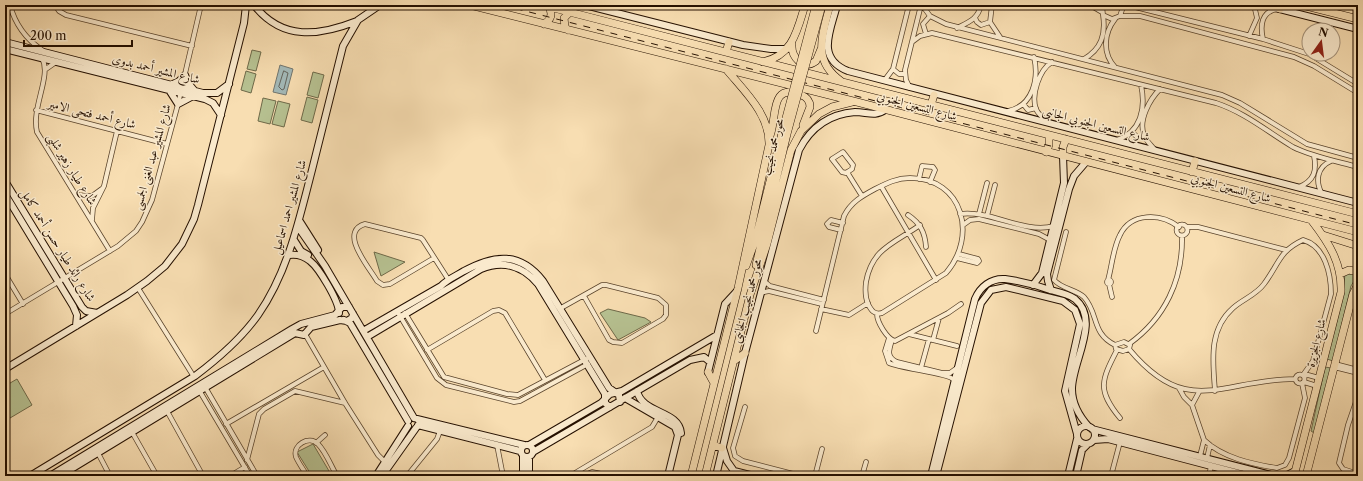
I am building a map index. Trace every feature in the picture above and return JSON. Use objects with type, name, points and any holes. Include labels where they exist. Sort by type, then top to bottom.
[{"type":"main road","name":"شارع التسعين الجنوبي","points":[[470,5],[857,102],[1358,232]]},
{"type":"main road","points":[[762,62],[776,57],[790,46],[805,5]]},
{"type":"main road","name":"محور محمد نجيب","points":[[705,476],[750,295],[785,133],[816,5]]},
{"type":"main road","name":"محور محمد نجيب","points":[[738,289],[755,242],[822,5]]},
{"type":"main road","points":[[1302,5],[1358,19]]},
{"type":"main road","name":"شارع التسعين الجنوبي","points":[[546,6],[931,106],[1358,214]]},
{"type":"main road","points":[[544,24],[550,18],[551,14],[546,6]]},
{"type":"main road","points":[[790,46],[796,60],[804,64],[809,64],[816,60],[821,49],[830,6]]},
{"type":"main road","points":[[568,30],[565,27],[564,18],[570,12]]},
{"type":"main road","points":[[726,52],[729,42]]},
{"type":"main road","points":[[821,49],[822,56],[828,69],[844,83]]},
{"type":"main road","name":"محور محمد نجيب","points":[[691,476],[738,289],[758,202],[769,138],[766,125],[758,108],[726,69]]},
{"type":"main road","points":[[769,138],[774,125],[776,101],[779,96],[789,92],[801,94],[810,103],[809,112],[801,131],[807,135]]},
{"type":"main road","points":[[931,106],[934,95]]},
{"type":"main road","name":"محور محمد نجيب","points":[[750,295],[767,244],[791,150],[801,131],[819,114],[832,107],[857,102]]},
{"type":"main road","points":[[1046,152],[1049,142],[1049,135]]},
{"type":"main road","points":[[1063,156],[1062,148],[1066,139]]},
{"type":"main road","points":[[1192,172],[1195,161]]},
{"type":"main road","name":"شارع الجزيرة","points":[[1295,473],[1341,292],[1340,274],[1336,257],[1312,221]]},
{"type":"main road","points":[[1322,235],[1358,246]]},
{"type":"main road","points":[[1340,274],[1349,270],[1358,272]]},
{"type":"main road","name":"شارع الجزيرة","points":[[1306,476],[1317,434],[1338,367],[1353,294],[1358,284]]},
{"type":"main road","points":[[734,361],[745,352]]},
{"type":"main road","points":[[708,372],[714,383]]},
{"type":"main road","points":[[1306,428],[1312,434],[1317,434]]},
{"type":"main road","points":[[713,445],[722,448]]},
{"type":"street","points":[[5,20],[10,5]]},
{"type":"street","points":[[10,5],[17,23],[27,37],[50,54]]},
{"type":"street","points":[[55,5],[59,11],[66,15],[192,46]]},
{"type":"street","name":"شارع المشير عبد الغنى الجمسى","points":[[5,314],[62,281],[126,240],[136,231],[148,212],[178,104],[200,5]]},
{"type":"street","points":[[5,369],[138,288],[165,266],[174,255],[189,231],[198,205],[244,24],[246,5]]},
{"type":"street","points":[[254,5],[275,24],[296,32],[321,33],[358,20]]},
{"type":"street","name":"شارع المشير احمد اسماعيل","points":[[30,476],[194,377],[219,358],[240,337],[259,314],[289,255],[294,240],[343,46],[358,20],[380,5]]},
{"type":"street","points":[[585,5],[729,42],[771,50],[790,46]]},
{"type":"street","name":"شارع التسعين الجنوبي الجانبى","points":[[838,5],[827,47],[832,60],[839,67],[848,71],[934,95],[1358,202]]},
{"type":"street","points":[[884,81],[893,69],[909,5]]},
{"type":"street","points":[[922,5],[930,16],[937,21],[958,28],[1222,95],[1240,103],[1297,139],[1318,148],[1358,158]]},
{"type":"street","points":[[910,88],[905,74],[922,5]]},
{"type":"street","points":[[958,28],[975,18],[979,13],[981,5]]},
{"type":"street","points":[[992,5],[990,22],[997,34],[1002,38]]},
{"type":"street","points":[[1090,5],[1109,19],[1115,19],[1120,16],[1140,16],[1301,60],[1358,93]]},
{"type":"street","points":[[1084,59],[1095,52],[1102,41],[1104,30],[1102,5]]},
{"type":"street","points":[[1120,16],[1122,5]]},
{"type":"street","points":[[1127,5],[1263,39],[1301,51]]},
{"type":"street","points":[[1249,36],[1257,18],[1254,5]]},
{"type":"street","points":[[1264,5],[1280,7],[1358,29]]},
{"type":"street","points":[[1263,39],[1261,28],[1263,18],[1270,11],[1280,7]]},
{"type":"street","points":[[926,34],[923,24],[930,16]]},
{"type":"street","points":[[975,18],[981,25],[990,22]]},
{"type":"street","points":[[1115,19],[1109,31],[1106,47],[1107,56],[1115,67]]},
{"type":"street","points":[[346,25],[349,28],[350,33]]},
{"type":"street","points":[[1211,35],[1214,27]]},
{"type":"street","points":[[912,42],[917,37],[932,33],[1034,57],[1222,105],[1293,146],[1314,156],[1358,167]]},
{"type":"street","name":"شارع المشير أحمد بدوى","points":[[5,42],[194,93],[212,94],[222,91],[229,84]]},
{"type":"street","name":"شارع المشير أحمد بدوى","points":[[5,49],[56,62],[170,87]]},
{"type":"street","points":[[1004,112],[1015,110],[1024,105],[1031,94],[1036,76],[1034,57]]},
{"type":"street","points":[[42,58],[46,69],[56,62]]},
{"type":"street","points":[[1048,123],[1036,108],[1035,98],[1039,80],[1044,69],[1052,62]]},
{"type":"street","points":[[1322,62],[1358,84]]},
{"type":"street","name":"شارع طيار زهير شلبى","points":[[46,69],[36,110],[36,126],[40,137],[110,251]]},
{"type":"street","points":[[893,69],[899,74],[905,74]]},
{"type":"street","points":[[185,74],[194,93],[178,104],[170,87],[179,81],[185,74]]},
{"type":"street","points":[[1346,86],[1350,79]]},
{"type":"street","points":[[1116,140],[1132,132],[1137,126],[1143,98],[1141,85]]},
{"type":"street","points":[[1155,150],[1144,135],[1143,124],[1148,106],[1153,96],[1160,89]]},
{"type":"street","name":"شارع المشير أحمد بدوى","points":[[194,93],[213,103],[221,114]]},
{"type":"street","points":[[1024,105],[1031,110],[1036,108]]},
{"type":"street","name":"شارع أحمد فتحى الامير","points":[[36,110],[167,144]]},
{"type":"street","points":[[807,135],[818,124],[829,119],[856,112],[877,114],[886,110]]},
{"type":"street","points":[[92,220],[93,208],[104,186],[117,131]]},
{"type":"street","points":[[1132,132],[1137,137],[1144,135]]},
{"type":"street","name":"محور محمد نجيب الجانبى","points":[[716,476],[745,352],[794,164],[807,135]]},
{"type":"street","points":[[1293,146],[1297,139]]},
{"type":"street","points":[[842,152],[845,153],[853,165],[852,169],[847,172],[842,172],[832,161],[833,157],[842,152]]},
{"type":"street","points":[[1051,290],[1047,274],[1054,226],[1065,178],[1063,156]]},
{"type":"street","points":[[1299,188],[1312,179],[1316,169],[1314,156]]},
{"type":"street","points":[[1322,194],[1318,185],[1319,172],[1324,165],[1332,160]]},
{"type":"street","points":[[1033,285],[1041,276],[1071,184],[1078,169],[1086,162]]},
{"type":"street","points":[[919,179],[922,167],[925,165],[935,168],[930,182]]},
{"type":"street","points":[[847,172],[862,196]]},
{"type":"street","points":[[816,331],[847,210],[862,196],[899,179],[919,179],[930,182],[946,192],[957,206],[963,225],[963,241],[958,256],[946,274],[882,313],[877,314]]},
{"type":"street","name":"شارع رائد طيار حسن أحمد كامل","points":[[5,181],[62,281],[76,310],[76,326]]},
{"type":"street","points":[[979,214],[987,183]]},
{"type":"street","points":[[987,216],[995,185]]},
{"type":"street","points":[[76,195],[92,196],[104,186]]},
{"type":"street","points":[[881,186],[936,280]]},
{"type":"street","name":"شارع رائد طيار حسن أحمد كامل","points":[[5,194],[62,281],[82,307],[91,313],[97,313]]},
{"type":"street","points":[[960,214],[979,214],[1042,229],[1054,226]]},
{"type":"street","points":[[908,215],[920,225],[926,239],[926,247]]},
{"type":"street","points":[[1112,297],[1108,282],[1119,236],[1126,226],[1139,218],[1156,217],[1168,220],[1179,227],[1183,225],[1187,227],[1198,227],[1286,250]]},
{"type":"street","points":[[963,225],[974,219],[1040,234],[1053,241]]},
{"type":"street","points":[[841,230],[829,227],[827,224],[831,220],[843,223]]},
{"type":"street","points":[[1001,225],[1002,220]]},
{"type":"street","points":[[298,224],[313,255],[317,268],[338,305],[342,318],[347,321],[408,424],[407,431],[376,476]]},
{"type":"street","points":[[434,258],[390,284],[383,285],[377,281],[354,242],[354,233],[356,228],[365,224],[421,238],[448,279]]},
{"type":"street","points":[[920,225],[881,250],[876,256],[867,278],[865,294],[868,303],[873,312],[877,314],[878,320],[891,339],[895,341],[939,318],[961,304]]},
{"type":"street","points":[[1179,227],[1177,232],[1182,236]]},
{"type":"street","points":[[1182,236],[1187,233],[1187,227]]},
{"type":"street","points":[[1040,234],[1042,229]]},
{"type":"street","points":[[1066,232],[1054,280],[1084,297],[1091,309],[1095,323],[1101,334],[1123,351],[1152,324],[1171,294],[1180,270],[1182,236]]},
{"type":"street","points":[[294,240],[301,251],[313,255],[324,264],[416,422]]},
{"type":"street","points":[[1179,388],[1184,397],[1192,405],[1204,440],[1210,445],[1234,458],[1277,468],[1285,465],[1289,458],[1305,398],[1303,376],[1313,361],[1330,294],[1331,284],[1326,266],[1322,257],[1310,242],[1303,240],[1286,250],[1264,285],[1253,295],[1233,308],[1219,326],[1213,348],[1215,391]]},
{"type":"street","points":[[289,255],[313,255]]},
{"type":"street","points":[[365,334],[401,312],[448,279],[489,259],[510,259],[520,262],[537,273],[562,309],[605,394],[605,403],[610,407]]},
{"type":"street","points":[[317,268],[324,264]]},
{"type":"street","points":[[401,312],[489,266],[508,265],[525,271],[532,277],[588,360],[609,388],[616,392],[622,400],[672,424],[677,431],[677,439],[668,476]]},
{"type":"street","points":[[5,274],[23,304]]},
{"type":"street","points":[[448,279],[455,279],[455,284]]},
{"type":"street","points":[[448,279],[444,285],[448,288]]},
{"type":"street","points":[[931,476],[974,299],[982,288],[998,280],[1018,282],[1051,290],[1065,294],[1079,303],[1086,318],[1086,329],[1072,389],[1076,407],[1095,435],[1094,440]]},
{"type":"street","points":[[763,281],[767,285],[777,290],[800,296],[849,315],[868,303]]},
{"type":"street","points":[[1017,289],[1018,282]]},
{"type":"street","points":[[555,312],[602,285],[609,285],[658,298],[666,305],[666,315],[663,319],[622,343],[617,344],[609,340],[584,296]]},
{"type":"street","points":[[936,476],[962,349],[983,298],[996,288],[1006,287],[1017,289],[1063,301],[1075,310],[1079,319],[1079,329],[1065,391],[1077,437],[1081,444],[1087,445]]},
{"type":"street","points":[[138,288],[194,377]]},
{"type":"street","name":"محور محمد نجيب الجانبى","points":[[708,372],[726,304],[738,289]]},
{"type":"street","points":[[760,293],[766,290],[777,290]]},
{"type":"street","points":[[1063,301],[1065,294]]},
{"type":"street","points":[[64,474],[201,387],[297,330],[304,324],[335,315],[342,307],[349,307]]},
{"type":"street","points":[[555,312],[560,316],[562,309]]},
{"type":"street","points":[[427,350],[493,311],[499,310],[505,313],[545,380]]},
{"type":"street","points":[[401,312],[444,377],[480,388],[514,396],[588,360]]},
{"type":"street","points":[[401,312],[440,382],[446,385],[509,401],[520,401],[588,360]]},
{"type":"street","points":[[307,332],[312,327],[338,320],[347,321],[352,318],[353,314]]},
{"type":"street","points":[[921,368],[939,318]]},
{"type":"street","points":[[304,324],[324,367],[345,403],[378,455],[385,462]]},
{"type":"street","points":[[297,330],[307,332]]},
{"type":"street","points":[[408,424],[416,422],[440,431],[497,445],[526,454],[683,364],[691,354],[718,331]]},
{"type":"street","points":[[908,334],[931,339],[962,349]]},
{"type":"street","points":[[891,339],[889,351],[890,357],[905,366],[948,374],[957,368]]},
{"type":"street","points":[[1120,418],[1108,402],[1104,391],[1108,368],[1116,347],[1122,342],[1129,346],[1152,372],[1179,388],[1199,392],[1215,391],[1265,380],[1296,379],[1297,382],[1317,386]]},
{"type":"street","points":[[408,424],[416,422],[526,445],[601,403],[605,398],[616,392],[621,392],[679,357],[703,352],[711,360]]},
{"type":"street","points":[[679,357],[683,364]]},
{"type":"street","points":[[905,366],[948,374],[954,380]]},
{"type":"street","points":[[226,424],[324,367]]},
{"type":"street","points":[[1338,367],[1358,371]]},
{"type":"street","points":[[1296,379],[1298,375],[1308,375],[1319,378]]},
{"type":"street","points":[[52,475],[64,474],[167,411],[201,387]]},
{"type":"street","points":[[201,387],[226,424],[257,476]]},
{"type":"street","points":[[201,387],[249,474],[244,476]]},
{"type":"street","points":[[479,393],[480,388]]},
{"type":"street","points":[[247,460],[259,414],[264,409],[296,391],[345,403]]},
{"type":"street","points":[[637,391],[639,399],[644,404],[676,421],[680,426],[681,438],[672,476]]},
{"type":"street","points":[[1192,405],[1199,392]]},
{"type":"street","points":[[1358,396],[1357,408],[1348,425],[1339,463],[1343,469],[1358,474]]},
{"type":"street","points":[[745,407],[733,448],[735,456],[743,461],[801,476]]},
{"type":"street","points":[[167,411],[203,476]]},
{"type":"street","points":[[570,476],[652,427],[658,417]]},
{"type":"street","points":[[382,476],[416,422]]},
{"type":"street","points":[[1068,476],[1080,428],[1090,428],[1273,476]]},
{"type":"street","points":[[407,476],[437,439],[440,431]]},
{"type":"street","points":[[132,432],[157,476]]},
{"type":"street","points":[[316,443],[325,435]]},
{"type":"street","points":[[1076,476],[1082,450],[1094,440],[1104,438],[1249,476]]},
{"type":"street","points":[[1200,456],[1204,440]]},
{"type":"street","points":[[307,476],[296,457],[297,448],[306,441],[316,443],[337,476]]},
{"type":"street","points":[[1111,476],[1120,442]]},
{"type":"street","points":[[497,445],[503,476]]},
{"type":"street","points":[[524,476],[526,445]]},
{"type":"street","points":[[526,445],[529,476]]},
{"type":"street","points":[[1207,458],[1210,445]]},
{"type":"street","points":[[722,448],[732,473],[754,476]]},
{"type":"street","points":[[815,476],[822,449]]},
{"type":"street","points":[[238,455],[243,452]]},
{"type":"street","points":[[98,453],[110,476]]},
{"type":"street","points":[[862,476],[866,462]]},
{"type":"street","points":[[1209,476],[1211,466]]},
{"type":"street","points":[[230,476],[245,467]]},
{"type":"street","points":[[583,476],[592,472],[611,476]]},
{"type":"street","points":[[1285,476],[1295,473]]},
{"type":"green space","points":[[252,50],[261,52],[256,71],[247,69]]},
{"type":"green space","points":[[246,71],[256,74],[251,93],[241,90]]},
{"type":"green space","points":[[313,72],[324,75],[318,98],[307,95]]},
{"type":"green space","points":[[307,97],[318,100],[312,123],[301,120]]},
{"type":"green space","points":[[263,98],[276,101],[270,124],[258,121]]},
{"type":"green space","points":[[278,101],[290,104],[284,127],[272,124]]},
{"type":"green space","points":[[374,252],[405,262],[381,276]]},
{"type":"green space","points":[[1350,272],[1357,276],[1351,286],[1333,361],[1327,359],[1342,301],[1345,274]]},
{"type":"green space","points":[[608,309],[645,318],[651,322],[618,340],[600,313]]},
{"type":"green space","points":[[1325,367],[1331,368],[1314,433],[1311,431]]},
{"type":"green space","points":[[17,379],[32,405],[5,421],[5,386]]},
{"type":"green space","points":[[313,444],[332,476],[312,476],[297,452]]},
{"type":"water","points":[[280,65],[293,69],[286,95],[273,92]]},
{"type":"railway","points":[[502,5],[1358,225]]}]
